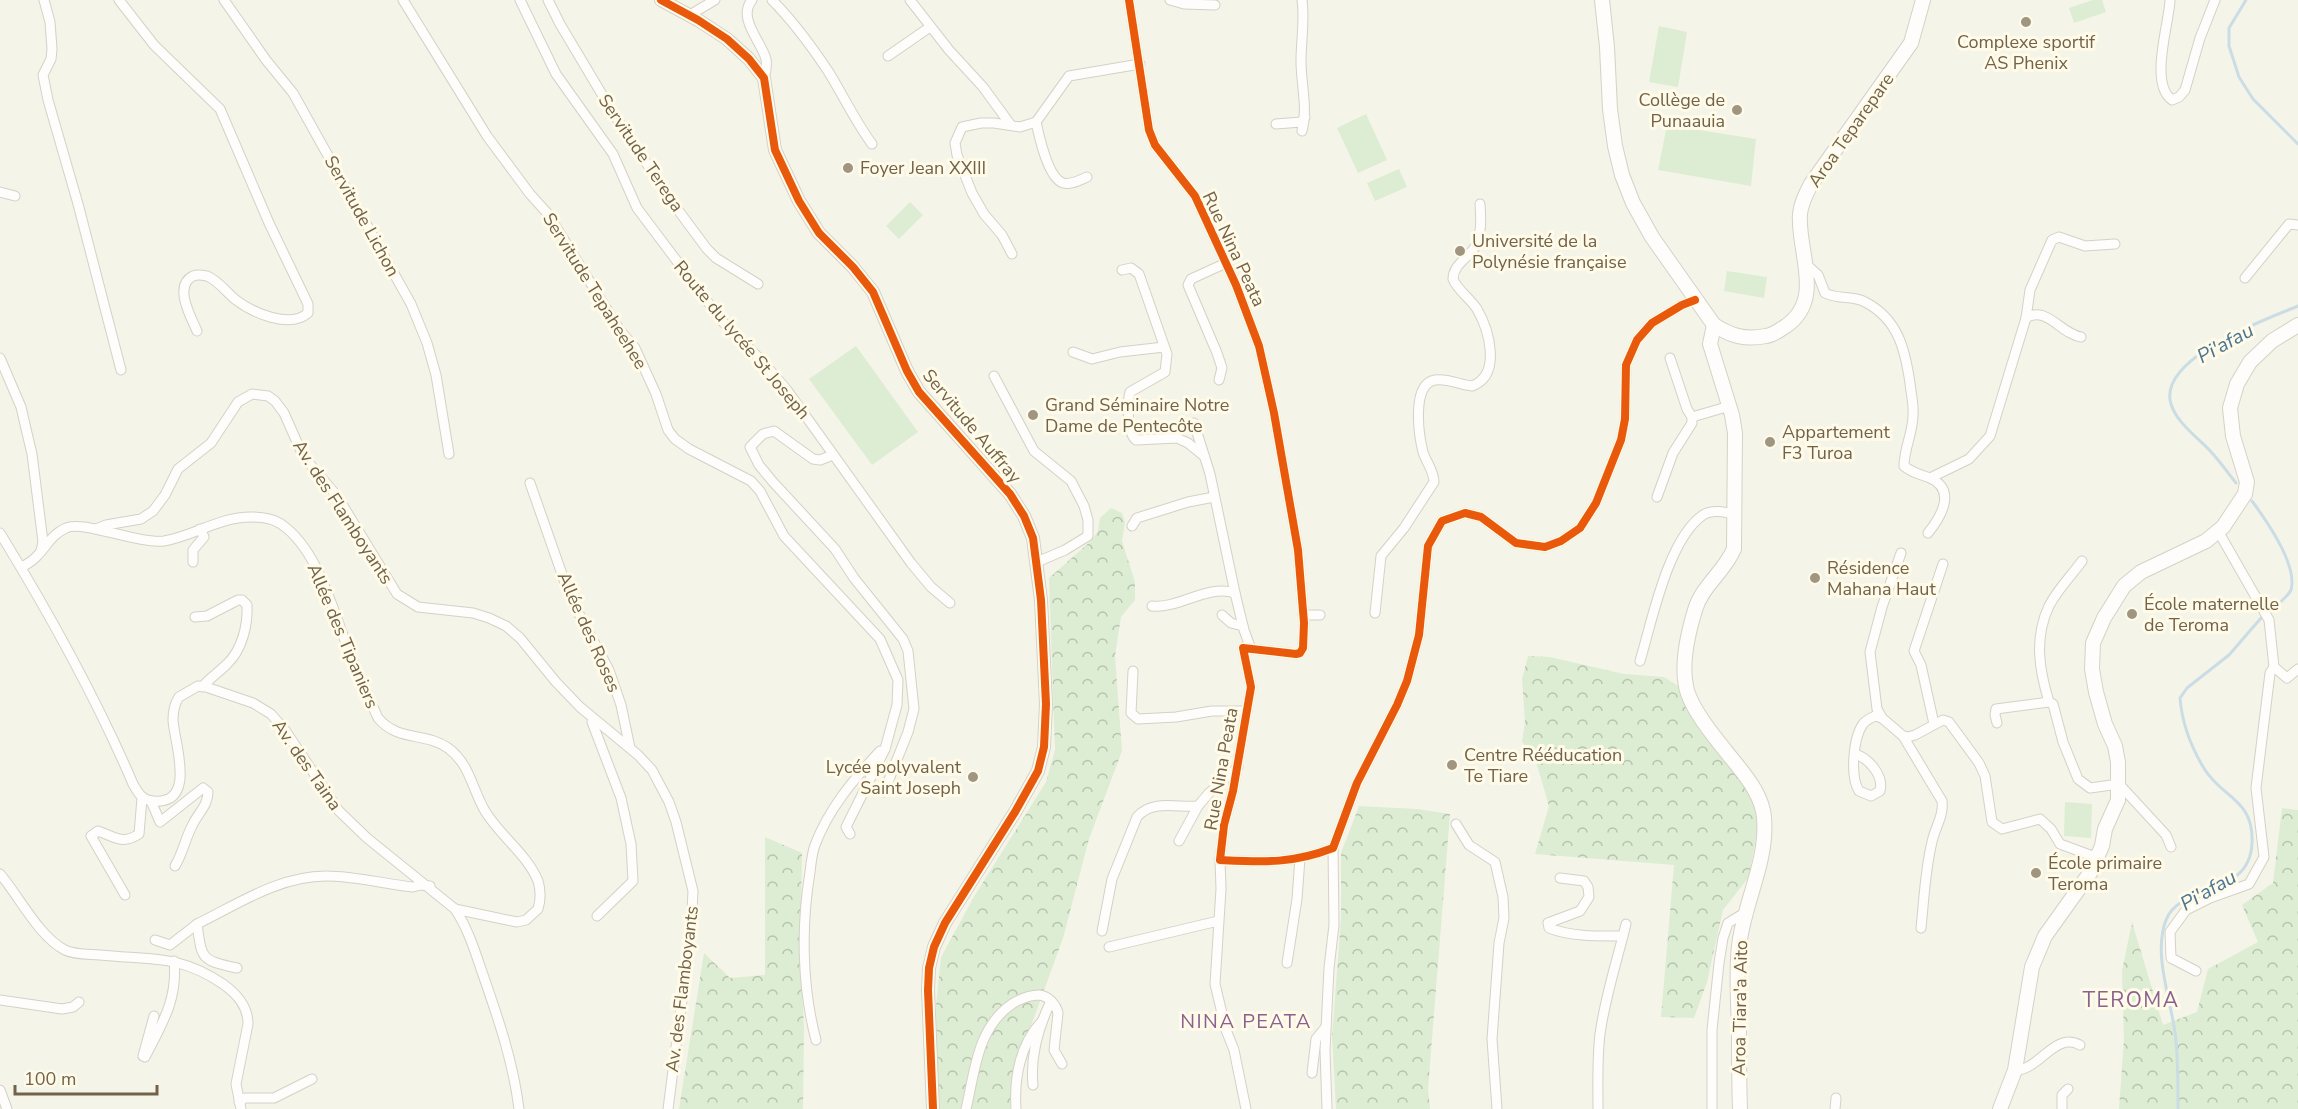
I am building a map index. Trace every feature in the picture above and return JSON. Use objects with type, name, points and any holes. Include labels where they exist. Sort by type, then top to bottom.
[{"type":"main road","points":[[1602,0],[1610,109],[1622,175],[1638,212],[1714,326]]},
{"type":"main road","name":"Aroa Teparepare","points":[[1714,326],[1727,334],[1749,339],[1772,335],[1791,322],[1803,305],[1808,282],[1800,227],[1800,212],[1804,198],[1811,184],[1911,43],[1922,1]]},
{"type":"main road","points":[[2000,1109],[2015,1070],[2032,967],[2045,936],[2084,882],[2098,858],[2105,829],[2118,800],[2119,784],[2115,746],[2105,724],[2096,692],[2092,669],[2093,643],[2104,618],[2124,586],[2142,572],[2206,541],[2218,531],[2245,494],[2247,482],[2233,436],[2230,408],[2237,384],[2250,362],[2272,341],[2298,325]]},
{"type":"main road","name":"Aroa Tiara'a Aito","points":[[1714,326],[1710,344],[1730,406],[1735,433],[1734,549],[1730,559],[1704,591],[1695,608],[1684,669],[1690,700],[1748,779],[1762,804],[1764,843],[1739,946],[1740,1109]]},
{"type":"street","points":[[44,0],[50,22],[52,49],[51,59],[43,75],[48,100],[81,214],[121,370]]},
{"type":"street","points":[[119,0],[154,45],[220,109],[269,223],[303,293],[308,313],[292,320],[275,319],[237,301],[217,282],[201,275],[188,280],[183,293],[197,331]]},
{"type":"street","name":"Servitude Lichon","points":[[224,0],[266,60],[293,93],[411,304],[427,343],[436,375],[449,454]]},
{"type":"street","name":"Servitude Tepaheehee","points":[[403,0],[490,141],[548,214],[619,329],[635,348],[656,394],[668,430],[675,439],[689,449],[739,473],[751,482],[766,502],[784,536],[880,639],[898,680],[897,705],[886,745],[846,827],[850,834]]},
{"type":"street","name":"Route du lycée St Joseph","points":[[520,0],[556,74],[613,154],[637,208],[722,321],[777,376],[911,563],[931,587],[950,603]]},
{"type":"street","name":"Servitude Terega","points":[[548,0],[616,117],[675,206],[716,258],[758,284]]},
{"type":"street","points":[[661,0],[727,39],[749,59],[764,78]]},
{"type":"street","points":[[688,16],[715,0]]},
{"type":"street","points":[[752,0],[747,9],[748,19],[766,59],[764,78]]},
{"type":"street","points":[[772,0],[789,18],[827,70],[860,128],[872,144]]},
{"type":"street","points":[[910,0],[930,27],[983,87],[1010,124]]},
{"type":"street","name":"Rue Nina Peata","points":[[1130,0],[1147,124],[1155,145],[1195,196],[1226,263],[1259,346],[1274,413],[1298,550],[1303,648],[1300,653],[1296,654],[1243,648],[1251,687],[1238,767],[1224,825],[1220,860],[1221,889],[1215,984],[1221,1015],[1238,1068],[1246,1109]]},
{"type":"street","points":[[1170,0],[1184,4],[1215,4]]},
{"type":"street","points":[[1302,0],[1304,15],[1301,63],[1305,117],[1302,131]]},
{"type":"street","points":[[2170,0],[2161,59],[2161,76],[2166,96],[2172,100],[2179,97],[2185,90],[2200,38],[2215,0]]},
{"type":"street","points":[[888,56],[930,27]]},
{"type":"street","points":[[1012,254],[1002,235],[984,214],[972,193],[957,155],[955,143],[962,127],[981,123],[1010,124],[1020,127],[1036,122],[1069,76],[1140,64]]},
{"type":"street","name":"Servitude Auffray","points":[[764,78],[776,150],[799,201],[819,233],[853,267],[873,292],[907,371],[919,392],[1010,494],[1024,516],[1033,538],[1037,562],[1046,704],[1044,747],[1038,771],[945,923],[934,947],[929,968],[928,990],[933,1109]]},
{"type":"street","points":[[1276,124],[1301,122],[1305,117]]},
{"type":"street","points":[[1036,122],[1047,159],[1057,178],[1062,183],[1070,183],[1087,177]]},
{"type":"street","points":[[0,192],[15,196]]},
{"type":"street","points":[[1375,613],[1381,556],[1404,528],[1434,482],[1419,429],[1419,404],[1424,389],[1431,381],[1439,380],[1472,386],[1483,380],[1489,367],[1485,325],[1476,308],[1453,279],[1455,270],[1468,257],[1477,242],[1480,233],[1480,204]]},
{"type":"street","points":[[2246,278],[2289,224],[2298,225]]},
{"type":"street","points":[[1930,478],[1969,459],[1990,436],[2026,318],[2030,290],[2052,240],[2059,237],[2085,246],[2115,244]]},
{"type":"street","points":[[1219,380],[1222,368],[1188,285],[1191,279],[1226,263]]},
{"type":"street","points":[[1806,264],[1818,275],[1825,293],[1842,299],[1859,299],[1867,303],[1890,321],[1897,333],[1904,349],[1913,415],[1904,466],[1921,476],[1930,478],[1941,487],[1945,496],[1945,503],[1928,533]]},
{"type":"street","points":[[1122,270],[1131,268],[1139,274],[1167,354],[1165,372],[1130,392],[1128,399],[1131,435],[1136,440],[1177,438],[1188,442],[1204,456]]},
{"type":"street","points":[[1327,1109],[1326,1027],[1334,925],[1334,848],[1357,783],[1407,681],[1419,634],[1428,546],[1442,521],[1465,513],[1481,517],[1516,543],[1545,547],[1561,541],[1580,528],[1596,503],[1621,440],[1625,419],[1626,365],[1637,340],[1652,323],[1682,304],[1695,300]]},
{"type":"street","points":[[2026,318],[2033,313],[2043,314],[2072,336],[2081,337]]},
{"type":"street","points":[[1073,352],[1092,359],[1120,352],[1164,347]]},
{"type":"street","points":[[0,357],[21,407],[32,454],[43,542],[41,551]]},
{"type":"street","points":[[1657,497],[1673,453],[1692,423],[1692,417],[1687,409],[1670,358]]},
{"type":"street","points":[[994,376],[1034,451],[1071,481],[1084,506],[1088,520],[1088,536],[1065,550],[1037,562]]},
{"type":"street","name":"Av. des Flamboyants","points":[[96,529],[141,519],[148,515],[157,507],[178,469],[211,443],[238,402],[252,394],[268,396],[284,413],[308,462],[337,496],[397,594],[418,607],[473,613],[506,626],[520,638],[563,690],[652,770],[669,801],[693,891],[691,930],[668,1109]]},
{"type":"street","points":[[1692,417],[1730,406]]},
{"type":"street","points":[[1194,423],[1229,559],[1243,626],[1251,649]]},
{"type":"street","points":[[833,454],[820,460],[813,459],[774,431],[763,434],[750,447],[759,465],[834,549],[903,639],[908,651],[914,709],[908,732],[884,792]]},
{"type":"street","name":"Allée des Roses","points":[[530,483],[570,597],[609,670],[621,705],[630,748]]},
{"type":"street","points":[[1132,526],[1137,518],[1188,502],[1214,497]]},
{"type":"street","points":[[1640,661],[1665,577],[1677,547],[1688,530],[1704,514],[1719,511],[1734,514]]},
{"type":"street","name":"Allée des Tipaniers","points":[[22,567],[37,556],[53,537],[69,526],[96,529],[150,541],[167,540],[226,520],[250,517],[274,520],[288,529],[308,554],[322,580],[378,718],[393,731],[436,741],[447,747],[466,766],[478,799],[489,817],[532,871],[541,891],[541,900],[534,914],[517,922],[455,909]]},
{"type":"street","points":[[193,562],[193,549],[204,537],[200,529]]},
{"type":"street","points":[[2196,971],[2171,958],[2170,932],[2186,910],[2210,898],[2249,884],[2264,857],[2256,788],[2270,673],[2274,667],[2270,620],[2218,531]]},
{"type":"street","points":[[0,533],[22,567],[67,648],[133,784],[147,799],[160,822],[203,789],[208,792],[205,805],[192,825],[181,857],[175,866]]},
{"type":"street","points":[[1881,718],[1877,710],[1870,652],[1882,607],[1901,553]]},
{"type":"street","points":[[2082,561],[2049,606],[2039,637],[2039,656],[2049,702],[2053,704],[2063,742],[2078,779],[2090,788],[2119,784],[2166,835],[2171,847]]},
{"type":"street","points":[[1934,724],[1921,665],[1914,651],[1943,564]]},
{"type":"street","points":[[1152,606],[1172,604],[1220,591],[1235,593]]},
{"type":"street","points":[[147,799],[168,798],[178,787],[181,769],[173,718],[177,701],[184,693],[202,687],[230,663],[239,648],[245,629],[247,606],[242,600],[238,600],[207,616],[195,617]]},
{"type":"street","points":[[1222,615],[1232,623],[1243,626]]},
{"type":"street","points":[[1303,615],[1320,615]]},
{"type":"street","points":[[2274,667],[2287,678],[2298,669]]},
{"type":"street","points":[[1133,671],[1131,713],[1138,719],[1176,717],[1212,711],[1247,711]]},
{"type":"street","name":"Av. des Taina","points":[[202,687],[253,703],[271,714],[285,730],[339,811],[367,838],[430,886],[455,909],[475,951],[502,1030],[512,1067],[519,1109]]},
{"type":"street","points":[[1997,723],[1996,709],[2049,702]]},
{"type":"street","points":[[1856,754],[1858,736],[1863,724],[1875,716],[1881,718],[1903,735],[1942,801],[1943,812],[1931,844],[1921,928]]},
{"type":"street","points":[[593,718],[592,722],[621,798],[631,844],[633,882],[597,916]]},
{"type":"street","points":[[1903,735],[1915,735],[1943,720],[1949,722],[1979,763],[1985,776],[1992,822],[1997,827],[2002,829],[2040,819],[2051,829],[2061,844],[2098,858]]},
{"type":"street","points":[[816,1040],[810,1015],[804,935],[805,902],[813,850],[823,827],[846,789],[886,745]]},
{"type":"street","points":[[1179,842],[1198,806],[1238,767]]},
{"type":"street","points":[[125,895],[91,836],[98,831],[123,841],[131,840],[139,834],[147,799]]},
{"type":"street","points":[[1102,931],[1112,879],[1137,817],[1143,809],[1153,806],[1198,806]]},
{"type":"street","points":[[1455,824],[1469,845],[1490,857],[1494,862],[1503,897],[1504,922],[1499,943],[1492,1039],[1497,1109]]},
{"type":"street","points":[[1220,860],[1283,862],[1334,848]]},
{"type":"street","points":[[1287,963],[1297,899],[1300,858]]},
{"type":"street","points":[[0,874],[47,936],[66,951],[174,961],[212,977],[238,996],[248,1015],[236,1084],[240,1105]]},
{"type":"street","points":[[154,939],[170,945],[197,924],[260,892],[300,879],[327,876],[413,887],[430,886]]},
{"type":"street","points":[[1560,878],[1584,881],[1588,887],[1589,897],[1580,911],[1548,923],[1549,928],[1605,936],[1623,936]]},
{"type":"street","points":[[1712,1109],[1712,1030],[1723,938],[1728,923],[1746,912]]},
{"type":"street","points":[[1109,947],[1218,921]]},
{"type":"street","points":[[197,924],[201,953],[208,959],[237,968]]},
{"type":"street","points":[[1598,1109],[1600,1034],[1626,924]]},
{"type":"street","points":[[154,1016],[143,1056],[145,1057],[161,1030],[167,1014],[174,984],[174,961]]},
{"type":"street","points":[[966,1109],[984,1036],[994,1019],[1023,998],[1040,995],[1056,1007],[1058,1013],[1054,1050],[1062,1065]]},
{"type":"street","points":[[0,1000],[62,1009],[72,1007],[79,1002]]},
{"type":"street","points":[[1033,1084],[1031,1065],[1050,1001]]},
{"type":"street","points":[[1016,1109],[1019,1066],[1025,1046],[1042,1022]]},
{"type":"street","points":[[1312,1074],[1316,1039],[1326,1027]]},
{"type":"street","points":[[2015,1070],[2024,1070],[2042,1055],[2063,1043],[2073,1041],[2080,1045]]},
{"type":"street","points":[[240,1105],[245,1098],[274,1098],[312,1079]]},
{"type":"street","points":[[2062,1109],[2062,1095],[2068,1089]]},
{"type":"street","points":[[0,1090],[7,1109]]},
{"type":"street","points":[[1835,1109],[1836,1098]]},
{"type":"green space","points":[[2093,0],[2102,0],[2106,12],[2074,23],[2069,8]]},
{"type":"green space","points":[[1659,26],[1687,32],[1678,87],[1649,82]]},
{"type":"green space","points":[[1366,114],[1387,160],[1358,173],[1337,128]]},
{"type":"green space","points":[[1667,125],[1756,139],[1751,186],[1658,170]]},
{"type":"green space","points":[[1399,169],[1407,187],[1375,201],[1367,183]]},
{"type":"green space","points":[[910,202],[923,215],[899,239],[886,226]]},
{"type":"green space","points":[[1727,271],[1767,277],[1764,298],[1724,291]]},
{"type":"green space","points":[[856,346],[918,432],[872,465],[809,379]]},
{"type":"green space","points":[[1111,508],[1122,513],[1125,522],[1122,541],[1135,582],[1135,600],[1121,617],[1115,656],[1122,751],[1089,839],[1063,938],[1034,1018],[1014,1064],[1010,1109],[940,1109],[935,1015],[941,957],[975,895],[1046,782],[1055,750],[1049,578],[1091,541],[1098,531],[1100,518]]},
{"type":"green space","points":[[1528,656],[1550,657],[1624,674],[1664,677],[1680,687],[1754,796],[1758,827],[1749,877],[1723,910],[1707,982],[1694,1018],[1661,1017],[1674,865],[1535,854],[1549,806],[1535,758],[1522,742],[1525,722],[1522,679]]},
{"type":"green space","points":[[2065,802],[2092,804],[2091,838],[2064,836]]},
{"type":"green space","points":[[1359,806],[1417,809],[1450,814],[1428,1089],[1430,1109],[1336,1109],[1332,1036],[1341,919],[1341,853]]},
{"type":"green space","points":[[2282,808],[2298,810],[2298,1109],[2119,1109],[2124,1039],[2122,971],[2132,922],[2163,1025],[2197,1012],[2208,969],[2258,942],[2242,905],[2273,883]]},
{"type":"green space","points":[[765,837],[802,853],[800,950],[804,1028],[803,1109],[679,1109],[704,953],[730,978],[765,975]]},
{"type":"waterway","name":"Pi'afau","points":[[2246,0],[2229,28],[2229,46],[2239,77],[2253,99],[2298,144]]},
{"type":"waterway","name":"Pi'afau","points":[[2236,483],[2213,454],[2178,418],[2171,404],[2171,387],[2181,371],[2197,356],[2263,320],[2298,306]]},
{"type":"waterway","name":"Pi'afau","points":[[2252,501],[2279,543],[2290,568],[2291,590],[2275,607]]},
{"type":"waterway","name":"Pi'afau","points":[[2178,1109],[2176,1041],[2162,964],[2162,934],[2166,920],[2174,908],[2185,900],[2228,882],[2240,873],[2248,861],[2252,843],[2251,829],[2243,809],[2213,780],[2196,753],[2185,726],[2180,698],[2187,688],[2229,655],[2261,618]]},
{"type":"cycle path","points":[[661,0],[727,39],[749,59],[764,78],[775,150],[799,201],[819,233],[853,267],[873,292],[907,371],[919,392],[1010,494],[1024,516],[1033,538],[1041,600],[1046,704],[1044,747],[1038,771],[945,923],[934,947],[929,968],[928,990],[933,1109]]},
{"type":"cycle path","points":[[1129,0],[1149,130],[1155,145],[1195,196],[1236,285],[1259,346],[1274,413],[1298,550],[1304,623],[1303,648],[1300,653],[1296,654],[1243,648],[1251,687],[1233,791],[1224,825],[1220,860],[1291,859],[1333,848],[1357,783],[1407,681],[1419,635],[1428,546],[1442,521],[1465,513],[1481,517],[1516,543],[1545,547],[1561,541],[1580,528],[1596,503],[1621,440],[1625,419],[1626,365],[1637,340],[1652,323],[1695,300]]},
{"type":"place","name":"Complexe sportif AS Phenix","points":[[2026,22]]},
{"type":"place","name":"Collège de Punaauia","points":[[1737,110]]},
{"type":"place","name":"Foyer Jean XXIII","points":[[848,168]]},
{"type":"place","name":"Université de la Polynésie française","points":[[1460,251]]},
{"type":"place","name":"Grand Séminaire Notre Dame de Pentecôte","points":[[1033,415]]},
{"type":"place","name":"Appartement F3 Turoa","points":[[1770,442]]},
{"type":"place","name":"Résidence Mahana Haut","points":[[1815,578]]},
{"type":"place","name":"École maternelle de Teroma","points":[[2132,614]]},
{"type":"place","name":"Centre Rééducation Te Tiare","points":[[1452,765]]},
{"type":"place","name":"Lycée polyvalent Saint Joseph","points":[[973,777]]},
{"type":"place","name":"École primaire Teroma","points":[[2036,873]]},
{"type":"district","name":"TEROMA","points":[[2131,1000]]},
{"type":"district","name":"NINA PEATA","points":[[1246,1021]]}]
